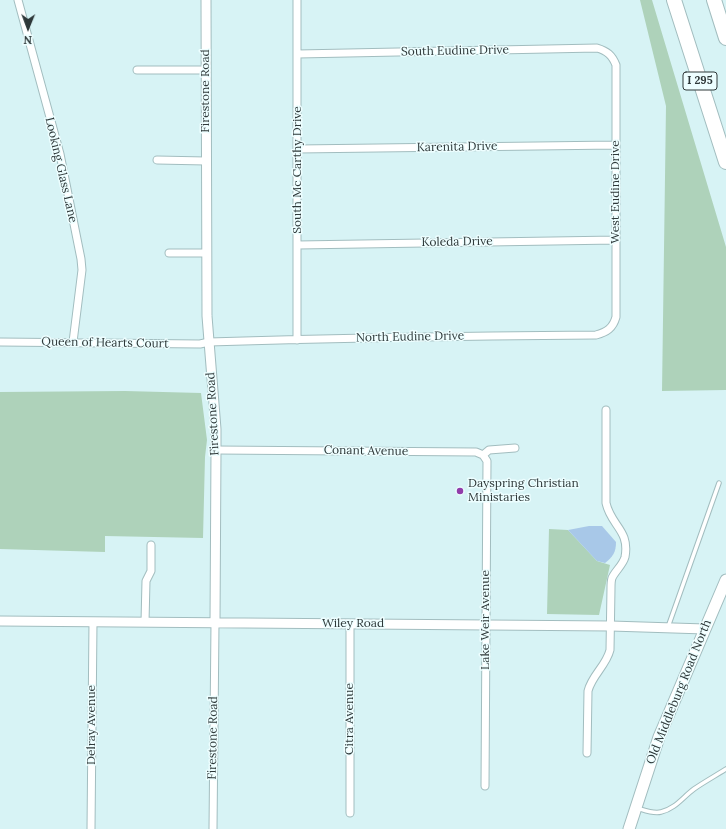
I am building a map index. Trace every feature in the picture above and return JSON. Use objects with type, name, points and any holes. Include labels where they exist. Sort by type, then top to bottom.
[{"type":"highway","name":"I 295","points":[[674,0],[726,162]]},
{"type":"highway","points":[[714,0],[726,38]]},
{"type":"main road","name":"Old Middleburg Road North","points":[[629,829],[659,737],[726,580]]},
{"type":"street","name":"Looking Glass Lane","points":[[18,0],[60,154],[81,259],[81,278],[73,342]]},
{"type":"street","name":"Firestone Road","points":[[206,0],[207,316],[216,429],[213,829]]},
{"type":"street","name":"South Mc Carthy Drive","points":[[297,0],[297,340]]},
{"type":"street","name":"South Eudine Drive","points":[[298,54],[597,48],[605,50],[611,54]]},
{"type":"street","name":"West Eudine Drive","points":[[610,329],[614,324],[616,316],[616,66],[611,54]]},
{"type":"street","points":[[137,70],[206,70]]},
{"type":"street","name":"Karenita Drive","points":[[298,149],[616,145]]},
{"type":"street","points":[[157,160],[206,161]]},
{"type":"street","name":"Koleda Drive","points":[[298,245],[616,240]]},
{"type":"street","points":[[169,253],[206,253]]},
{"type":"street","name":"North Eudine Drive","points":[[209,342],[596,334],[610,329]]},
{"type":"street","name":"Queen of Hearts Court","points":[[0,342],[200,344],[209,342]]},
{"type":"street","points":[[587,752],[588,691],[590,682],[608,658],[610,650],[612,579],[624,559],[626,549],[625,538],[621,528],[613,521],[608,512],[606,503],[606,410]]},
{"type":"street","name":"Conant Avenue","points":[[216,450],[476,452],[483,455],[490,450],[515,448]]},
{"type":"street","name":"Lake Weir Avenue","points":[[483,455],[487,461],[485,786]]},
{"type":"street","points":[[145,622],[146,581],[151,571],[151,545]]},
{"type":"street","name":"Wiley Road","points":[[0,621],[610,626],[705,629]]},
{"type":"street","name":"Delray Avenue","points":[[91,829],[93,622]]},
{"type":"street","name":"Citra Avenue","points":[[350,624],[350,813]]},
{"type":"lane","points":[[668,627],[719,482]]},
{"type":"lane","points":[[636,808],[652,812],[665,811],[675,806],[700,785],[726,770]]},
{"type":"green space","points":[[640,0],[652,0],[726,247],[726,390],[662,391],[666,106]]},
{"type":"green space","points":[[125,391],[201,393],[207,440],[205,457],[203,538],[105,536],[105,552],[0,549],[0,392]]},
{"type":"green space","points":[[549,529],[568,530],[597,561],[610,565],[599,615],[547,614]]},
{"type":"water","points":[[589,526],[602,526],[616,542],[614,554],[605,563],[597,561],[568,530]]},
{"type":"place","name":"Dayspring Christian Ministaries","points":[[460,491]]}]
